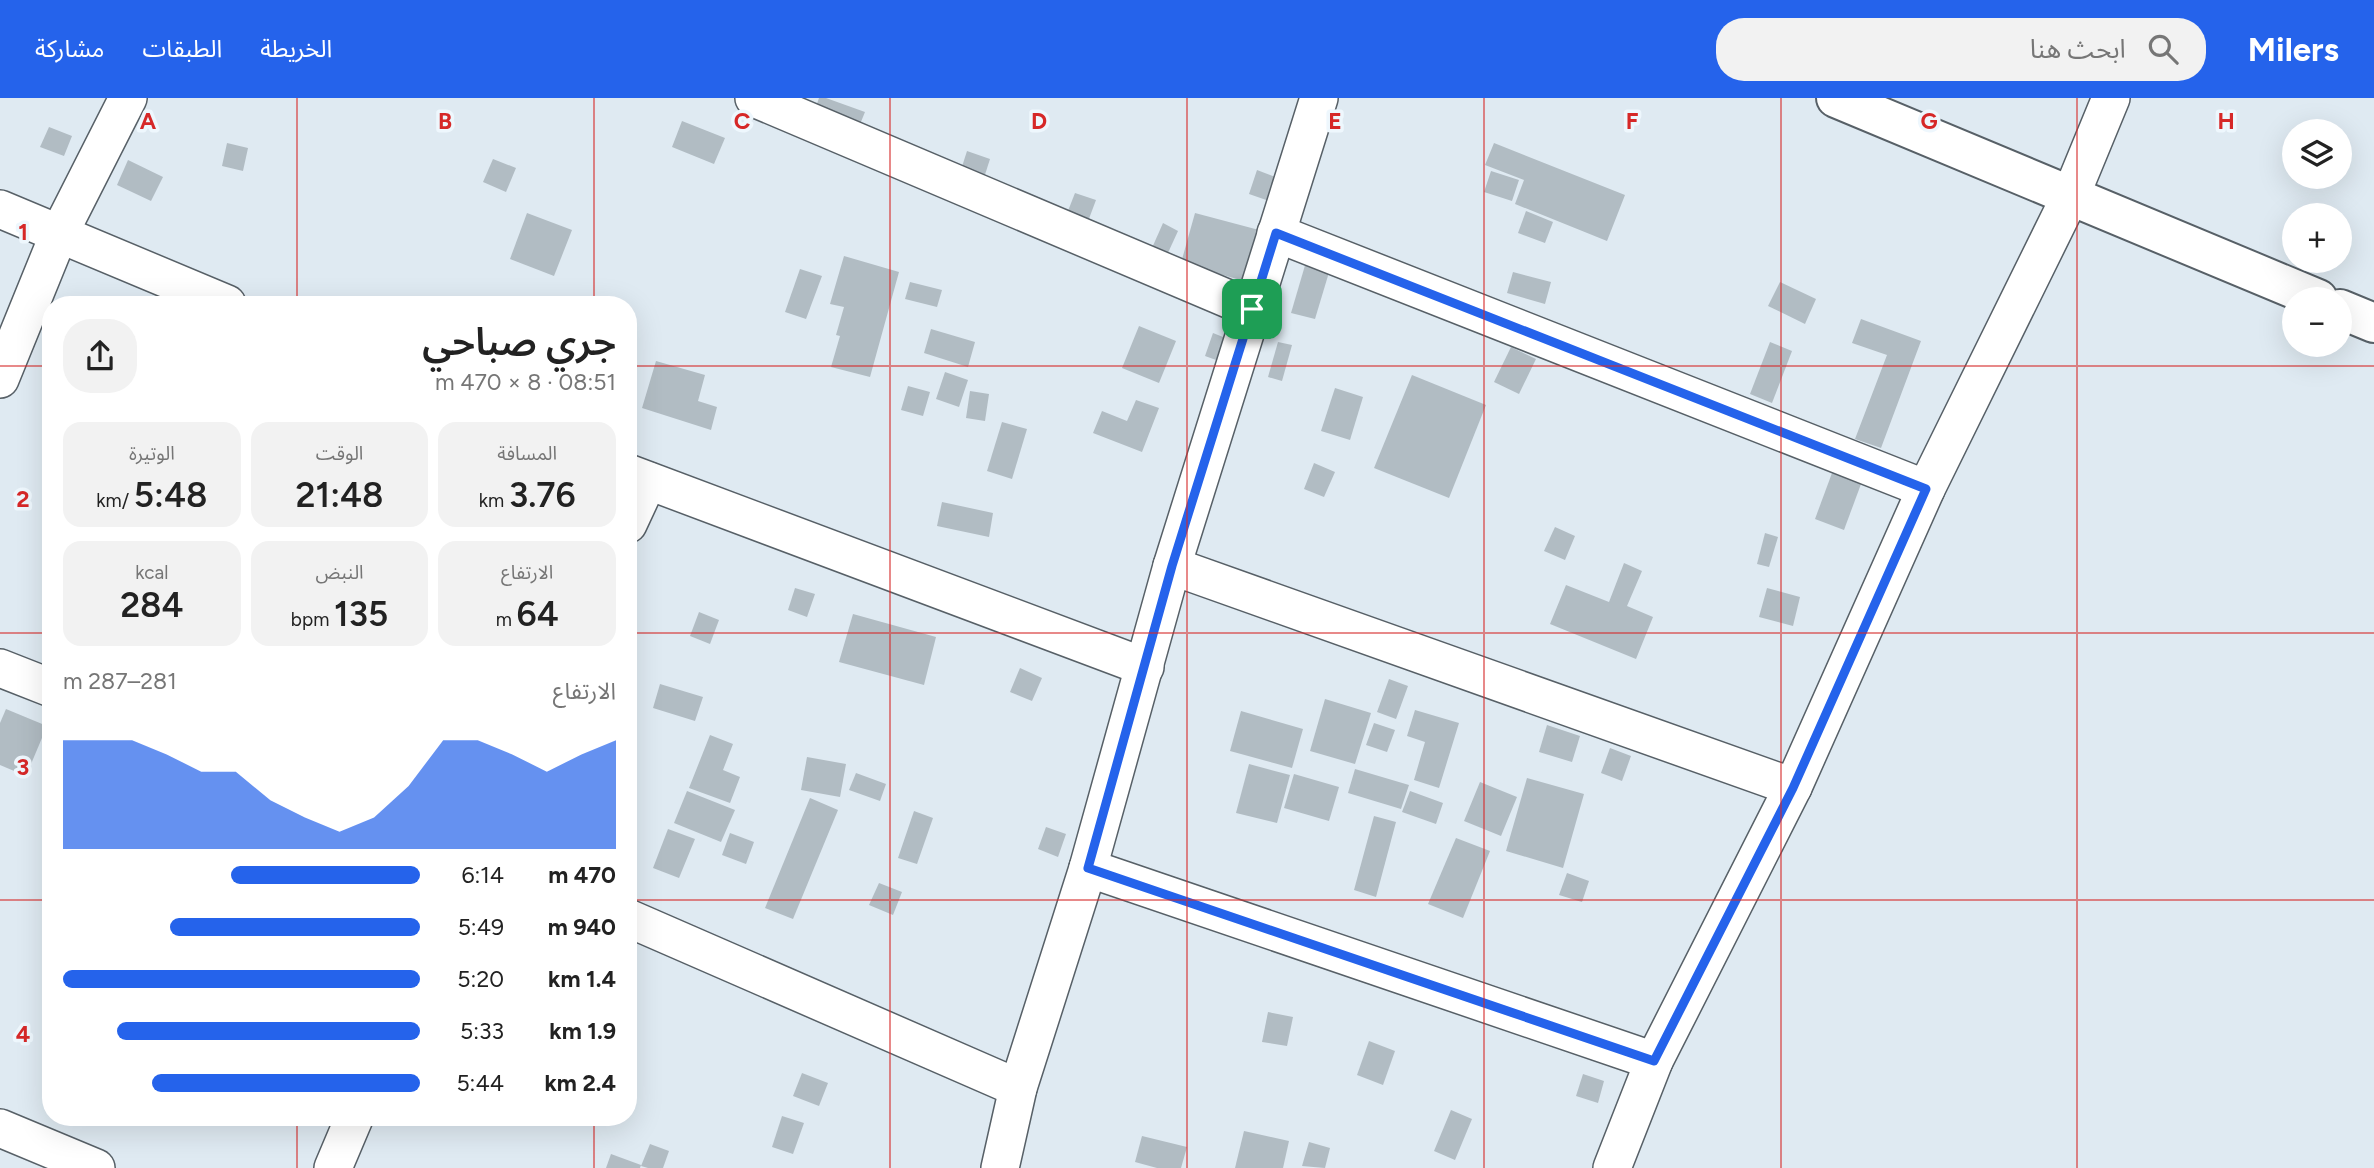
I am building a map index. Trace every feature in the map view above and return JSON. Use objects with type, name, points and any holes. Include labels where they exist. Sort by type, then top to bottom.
[{"type":"street","points":[[0,379],[60,234],[128,98]]},
{"type":"street","points":[[754,98],[1252,309]]},
{"type":"street","points":[[1000,1168],[1018,1088],[1088,868],[1172,566],[1319,98]]},
{"type":"street","points":[[1836,98],[2290,287]]},
{"type":"street","points":[[1612,1168],[1654,1061],[1793,788],[1926,489],[2071,195],[2111,98]]},
{"type":"street","points":[[0,209],[208,296]]},
{"type":"street","points":[[1276,233],[1926,489]]},
{"type":"street","points":[[2352,314],[2374,323]]},
{"type":"street","points":[[638,477],[1145,667]]},
{"type":"street","points":[[1172,566],[1793,788]]},
{"type":"street","points":[[0,668],[42,684]]},
{"type":"street","points":[[1088,868],[1654,1061]]},
{"type":"street","points":[[637,922],[1018,1088]]},
{"type":"street","points":[[333,1168],[351,1126]]},
{"type":"street","points":[[0,1128],[96,1168]]},
{"type":"building","points":[[819,98],[865,112],[856,134],[812,118]]},
{"type":"building","points":[[682,121],[725,138],[714,164],[672,147]]},
{"type":"building","points":[[49,127],[72,136],[64,156],[40,147]]},
{"type":"building","points":[[227,143],[248,148],[243,171],[222,166]]},
{"type":"building","points":[[1494,143],[1625,195],[1607,241],[1515,204],[1524,180],[1485,165]]},
{"type":"building","points":[[967,151],[990,159],[982,184],[959,176]]},
{"type":"building","points":[[493,159],[516,168],[506,192],[483,182]]},
{"type":"building","points":[[128,160],[163,177],[151,201],[117,185]]},
{"type":"building","points":[[1257,170],[1281,179],[1272,202],[1249,194]]},
{"type":"building","points":[[1491,171],[1519,180],[1512,201],[1484,192]]},
{"type":"building","points":[[1075,193],[1096,200],[1087,224],[1066,216]]},
{"type":"building","points":[[1526,211],[1553,222],[1545,243],[1518,233]]},
{"type":"building","points":[[527,213],[572,230],[554,276],[510,259]]},
{"type":"building","points":[[1195,213],[1259,230],[1244,281],[1181,263]]},
{"type":"building","points":[[1163,223],[1178,231],[1167,255],[1152,248]]},
{"type":"building","points":[[844,256],[899,272],[870,377],[831,367],[840,336],[836,335],[844,307],[830,304]]},
{"type":"building","points":[[1306,262],[1330,269],[1315,319],[1291,313]]},
{"type":"building","points":[[800,269],[822,276],[806,319],[785,312]]},
{"type":"building","points":[[1513,272],[1551,282],[1545,304],[1507,293]]},
{"type":"building","points":[[910,282],[942,290],[937,307],[905,299]]},
{"type":"building","points":[[1780,282],[1816,299],[1805,324],[1768,306]]},
{"type":"building","points":[[1861,319],[1921,341],[1881,448],[1855,439],[1887,355],[1852,343]]},
{"type":"building","points":[[1139,326],[1176,341],[1159,383],[1122,368]]},
{"type":"building","points":[[931,329],[975,342],[968,367],[924,353]]},
{"type":"building","points":[[1213,333],[1238,343],[1230,365],[1205,356]]},
{"type":"building","points":[[1278,342],[1292,345],[1282,381],[1268,377]]},
{"type":"building","points":[[1770,342],[1792,351],[1772,403],[1750,394]]},
{"type":"building","points":[[1511,347],[1536,359],[1519,394],[1494,382]]},
{"type":"building","points":[[656,361],[705,375],[698,401],[717,407],[711,430],[642,408]]},
{"type":"building","points":[[945,372],[968,380],[959,407],[936,399]]},
{"type":"building","points":[[1412,375],[1486,405],[1449,498],[1374,468]]},
{"type":"building","points":[[908,386],[930,392],[923,416],[901,410]]},
{"type":"building","points":[[1335,388],[1363,397],[1350,440],[1321,431]]},
{"type":"building","points":[[970,391],[989,394],[985,421],[966,418]]},
{"type":"building","points":[[1136,400],[1159,408],[1142,452],[1093,433],[1102,411],[1127,421]]},
{"type":"building","points":[[1002,422],[1027,429],[1012,479],[987,471]]},
{"type":"building","points":[[1314,463],[1335,472],[1324,497],[1304,489]]},
{"type":"building","points":[[1832,473],[1861,484],[1844,530],[1815,519]]},
{"type":"building","points":[[942,502],[993,513],[989,537],[937,526]]},
{"type":"building","points":[[1555,527],[1575,536],[1565,560],[1544,551]]},
{"type":"building","points":[[1765,533],[1778,537],[1769,567],[1757,564]]},
{"type":"building","points":[[1624,563],[1642,571],[1627,606],[1653,617],[1636,659],[1550,624],[1566,585],[1609,602]]},
{"type":"building","points":[[795,588],[815,594],[807,617],[788,610]]},
{"type":"building","points":[[1767,588],[1800,597],[1793,626],[1759,617]]},
{"type":"building","points":[[699,612],[719,620],[710,644],[690,636]]},
{"type":"building","points":[[853,614],[936,637],[924,685],[839,662]]},
{"type":"building","points":[[1020,668],[1042,678],[1032,701],[1010,692]]},
{"type":"building","points":[[1389,679],[1408,686],[1396,719],[1377,712]]},
{"type":"building","points":[[660,684],[703,697],[695,721],[653,708]]},
{"type":"building","points":[[1325,699],[1371,713],[1355,764],[1310,751]]},
{"type":"building","points":[[6,709],[42,724],[42,738],[26,776],[0,765],[0,723]]},
{"type":"building","points":[[1415,710],[1459,723],[1439,788],[1414,780],[1425,742],[1407,736]]},
{"type":"building","points":[[1241,711],[1303,729],[1292,768],[1230,751]]},
{"type":"building","points":[[1374,723],[1395,730],[1387,752],[1366,745]]},
{"type":"building","points":[[1547,725],[1580,736],[1572,762],[1539,752]]},
{"type":"building","points":[[710,735],[733,744],[723,770],[740,777],[730,803],[689,788]]},
{"type":"building","points":[[1610,748],[1631,756],[1622,781],[1601,773]]},
{"type":"building","points":[[807,757],[846,764],[840,797],[801,790]]},
{"type":"building","points":[[1249,764],[1290,775],[1277,823],[1236,813]]},
{"type":"building","points":[[1355,769],[1409,785],[1401,809],[1348,793]]},
{"type":"building","points":[[856,773],[886,784],[880,801],[849,790]]},
{"type":"building","points":[[1294,774],[1339,787],[1329,821],[1284,808]]},
{"type":"building","points":[[1527,778],[1584,794],[1563,868],[1506,851]]},
{"type":"building","points":[[1480,782],[1517,797],[1501,836],[1464,821]]},
{"type":"building","points":[[687,791],[735,810],[721,842],[674,823]]},
{"type":"building","points":[[1410,791],[1443,803],[1436,824],[1402,812]]},
{"type":"building","points":[[810,798],[838,810],[793,919],[765,908]]},
{"type":"building","points":[[914,811],[933,818],[917,864],[898,858]]},
{"type":"building","points":[[1374,816],[1396,822],[1376,897],[1354,890]]},
{"type":"building","points":[[1046,827],[1066,834],[1058,857],[1038,849]]},
{"type":"building","points":[[668,829],[695,839],[679,878],[653,868]]},
{"type":"building","points":[[730,833],[754,842],[746,864],[722,855]]},
{"type":"building","points":[[1456,838],[1490,851],[1463,918],[1428,904]]},
{"type":"building","points":[[1567,873],[1589,881],[1582,902],[1559,895]]},
{"type":"building","points":[[879,883],[902,892],[893,915],[869,905]]},
{"type":"building","points":[[1268,1012],[1293,1017],[1287,1046],[1262,1042]]},
{"type":"building","points":[[1369,1041],[1395,1051],[1383,1085],[1357,1075]]},
{"type":"building","points":[[802,1073],[828,1083],[819,1106],[793,1096]]},
{"type":"building","points":[[1583,1074],[1604,1081],[1598,1103],[1576,1096]]},
{"type":"building","points":[[1451,1110],[1472,1119],[1455,1160],[1434,1151]]},
{"type":"building","points":[[782,1116],[804,1123],[793,1154],[772,1147]]},
{"type":"building","points":[[1244,1131],[1289,1141],[1283,1168],[1235,1168]]},
{"type":"building","points":[[1142,1136],[1187,1147],[1181,1168],[1157,1168],[1135,1162]]},
{"type":"building","points":[[1309,1142],[1330,1148],[1325,1168],[1302,1166]]},
{"type":"building","points":[[650,1144],[669,1151],[663,1168],[641,1166]]},
{"type":"building","points":[[611,1154],[641,1165],[640,1168],[606,1168]]},
{"type":"route","points":[[1276,233],[1926,489],[1793,788],[1654,1061],[1088,868],[1172,566],[1252,309],[1276,233]]}]
